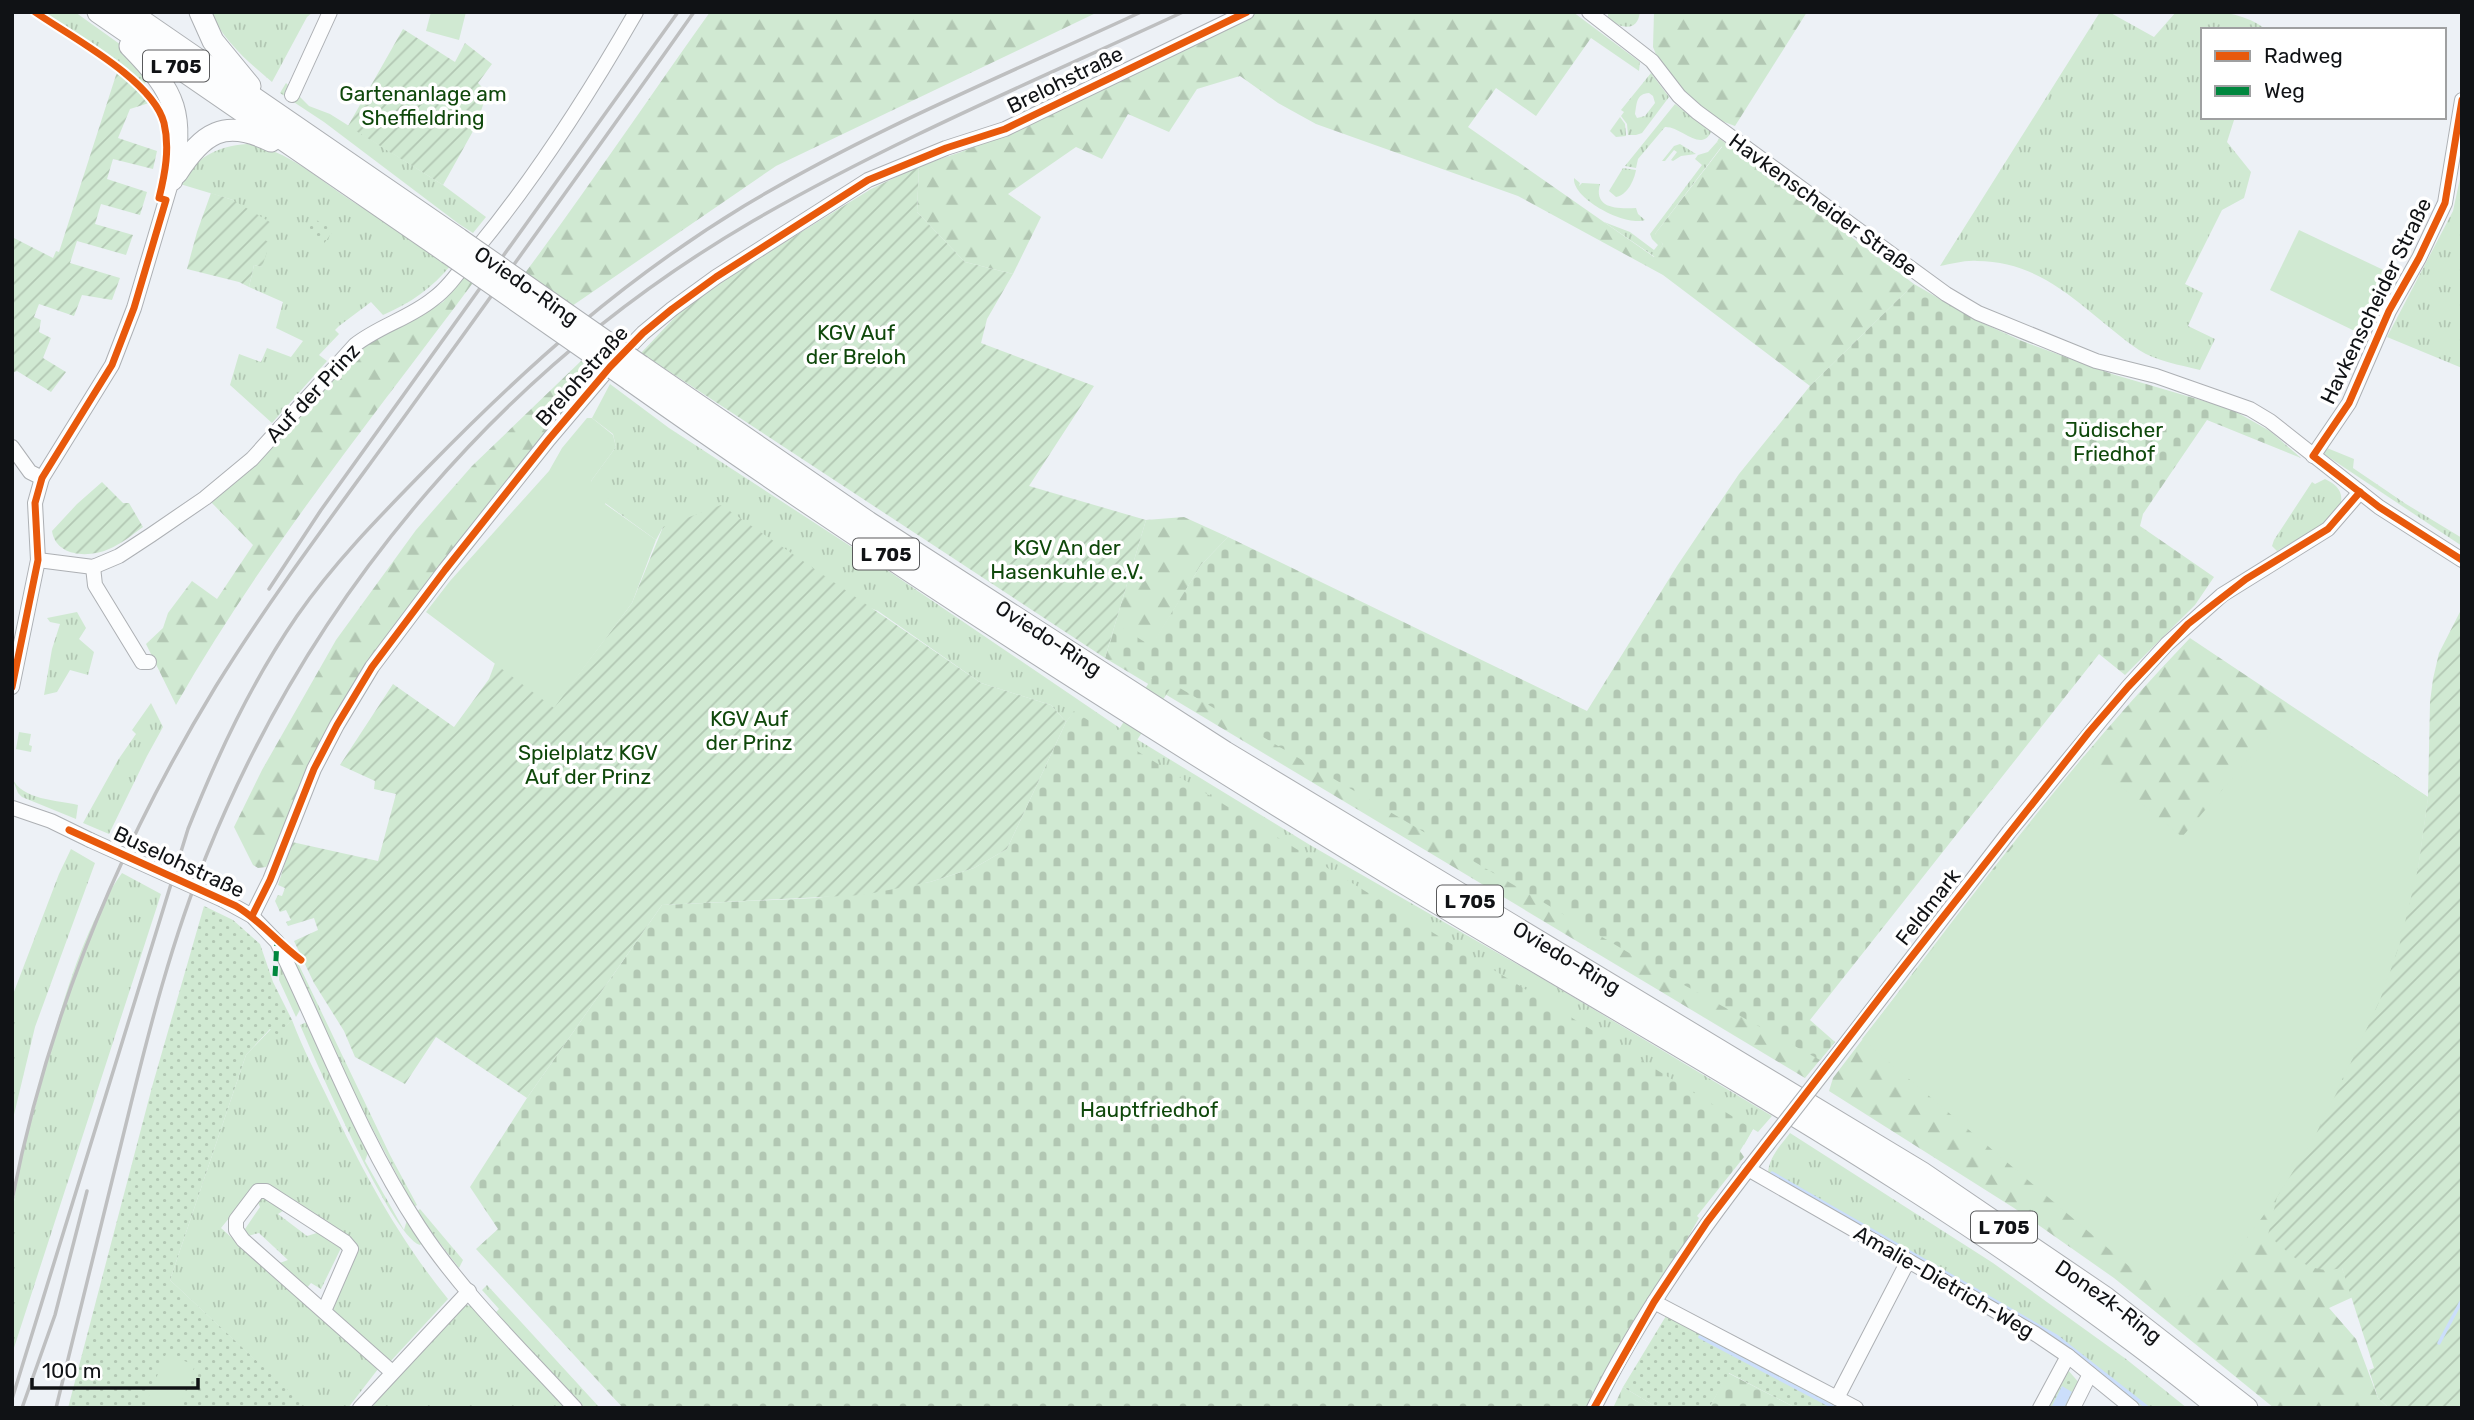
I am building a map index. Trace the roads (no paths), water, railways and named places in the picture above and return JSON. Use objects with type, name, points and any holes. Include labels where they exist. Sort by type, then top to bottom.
[{"type":"highway","name":"L 705","points":[[97,12],[260,112]]},
{"type":"highway","name":"L 705","points":[[97,12],[153,70],[168,93],[178,128],[178,147],[172,180]]},
{"type":"highway","name":"L 705","points":[[129,12],[260,112]]},
{"type":"highway","name":"L 705","points":[[200,12],[213,41],[260,112]]},
{"type":"highway","name":"Oviedo-Ring","points":[[260,112],[324,166],[454,246]]},
{"type":"highway","name":"Oviedo-Ring","points":[[260,112],[636,373],[1125,689],[1782,1097]]},
{"type":"highway","name":"L 705","points":[[172,180],[193,149],[209,137],[229,130],[264,137],[324,166]]},
{"type":"highway","name":"Donezk-Ring","points":[[1782,1097],[2007,1251],[2144,1349],[2219,1408]]},
{"type":"highway","name":"Donezk-Ring","points":[[1782,1097],[1921,1172],[2031,1245],[2118,1306],[2247,1408]]},
{"type":"street","points":[[292,95],[330,12]]},
{"type":"street","name":"Auf der Prinz","points":[[93,567],[119,556],[227,481],[252,459],[355,345],[441,293],[535,173],[591,88],[636,12]]},
{"type":"street","name":"Brelohstraße","points":[[252,916],[270,880],[314,769],[372,667],[549,439],[610,367],[643,334],[716,277],[868,180],[924,156],[1005,129],[1247,12]]},
{"type":"street","name":"Havkenscheider Straße","points":[[1589,12],[1652,61],[1679,96],[1697,112],[1946,294],[1978,313],[2096,361],[2156,376],[2236,402],[2270,421],[2360,492],[2462,560]]},
{"type":"street","name":"Havkenscheider Straße","points":[[2314,456],[2349,403],[2389,312],[2445,203],[2462,100]]},
{"type":"street","points":[[12,687],[38,560],[35,503],[42,478],[112,365],[134,308],[172,180]]},
{"type":"street","points":[[12,447],[30,472],[42,478]]},
{"type":"street","name":"Feldmark","points":[[1594,1408],[1687,1250],[1887,988],[2073,752],[2152,660],[2222,595],[2328,529],[2360,492]]},
{"type":"street","points":[[38,560],[93,567],[95,584],[106,605],[142,662],[149,662]]},
{"type":"street","points":[[12,799],[12,808]]},
{"type":"street","name":"Buselohstraße","points":[[12,808],[51,821],[252,916],[276,942],[395,1187],[428,1241],[469,1291],[575,1408]]},
{"type":"street","name":"Amalie-Dietrich-Weg","points":[[1748,1169],[2034,1333],[2068,1356],[2132,1408]]},
{"type":"street","points":[[324,1311],[351,1249],[266,1191],[258,1191],[236,1220],[236,1230],[243,1240],[392,1372]]},
{"type":"street","points":[[1837,1398],[1908,1261]]},
{"type":"street","points":[[362,1407],[469,1291]]},
{"type":"street","points":[[1654,1303],[1856,1408]]},
{"type":"street","points":[[2040,1408],[2068,1356]]},
{"type":"street","points":[[2073,1408],[2090,1374]]},
{"type":"water","points":[[2062,1386],[2072,1392],[2064,1408],[2051,1408]]},
{"type":"waterway","points":[[1772,1173],[2056,1336],[2148,1408]]},
{"type":"waterway","points":[[2439,1343],[2462,1300]]},
{"type":"waterway","points":[[1700,1337],[1835,1408]]},
{"type":"railway","points":[[269,589],[321,510],[678,12]]},
{"type":"railway","points":[[12,1200],[45,1065],[91,934],[118,870],[181,746],[238,651],[285,582],[694,12]]},
{"type":"railway","points":[[12,1399],[188,829],[250,693],[280,641],[327,576],[430,465],[541,358],[658,263],[744,206],[840,152],[1141,12]]},
{"type":"railway","points":[[56,1408],[135,1086],[172,952],[194,886],[251,757],[303,664],[362,575],[428,492],[500,415],[579,343],[663,279],[753,221],[912,137],[1183,12]]},
{"type":"railway","points":[[22,1408],[55,1315],[87,1191]]},
{"type":"park label","name":"Gartenanlage am Sheffieldring","points":[[423,106]]},
{"type":"park label","name":"KGV Auf der Breloh","points":[[856,345]]},
{"type":"park label","name":"Jüdischer Friedhof","points":[[2114,442]]},
{"type":"park label","name":"KGV An der Hasenkuhle e.V.","points":[[1067,560]]},
{"type":"park label","name":"KGV Auf der Prinz","points":[[749,731]]},
{"type":"park label","name":"Spielplatz KGV Auf der Prinz","points":[[588,765]]},
{"type":"park label","name":"Hauptfriedhof","points":[[1149,1110]]}]
